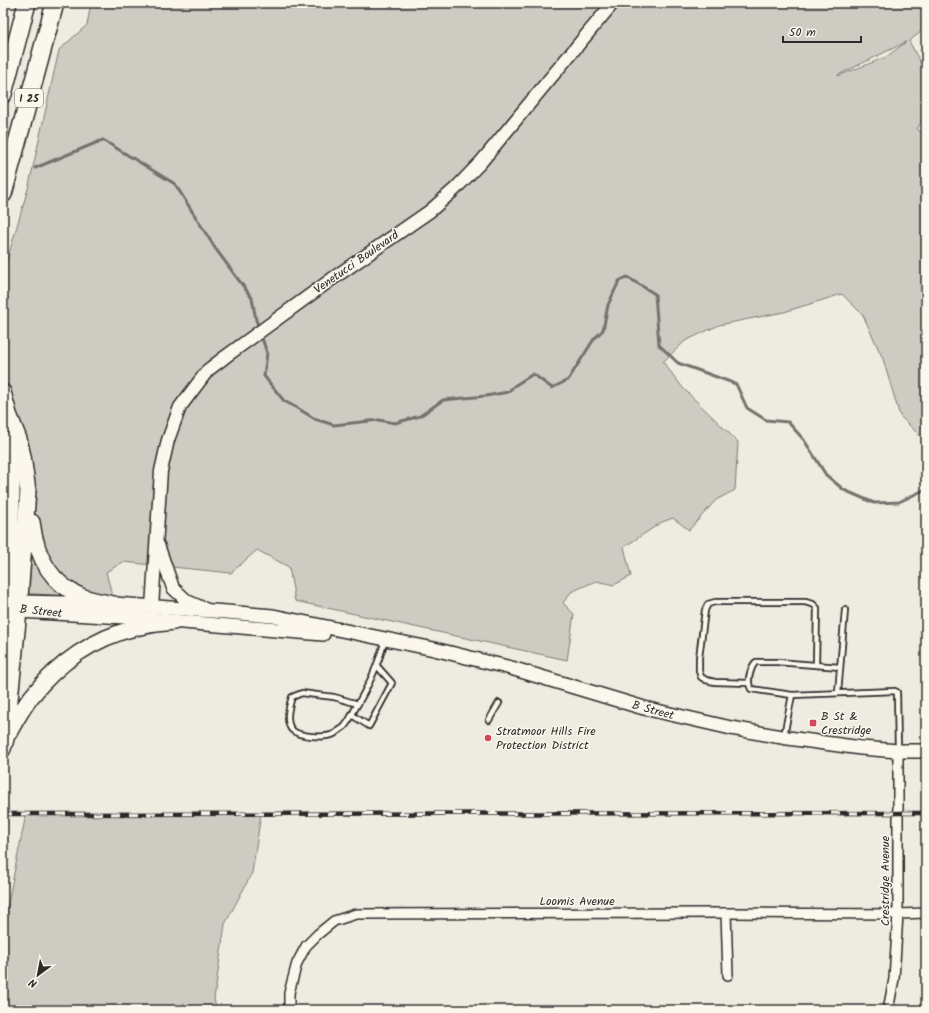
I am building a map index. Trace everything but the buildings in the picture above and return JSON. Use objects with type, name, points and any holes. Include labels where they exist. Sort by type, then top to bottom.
[{"type":"highway","name":"I 25","points":[[3,94],[27,3]]},
{"type":"highway","name":"I 25","points":[[3,194],[55,3]]},
{"type":"main road","points":[[3,392],[19,439],[23,456],[33,535],[41,558],[48,570],[72,591],[90,599],[114,604]]},
{"type":"main road","points":[[3,654],[15,606],[13,455],[10,414]]},
{"type":"main road","points":[[4,744],[15,606],[28,491]]},
{"type":"main road","name":"B Street","points":[[15,606],[114,604],[273,616],[434,649],[511,668],[670,715],[731,728],[861,748],[926,752]]},
{"type":"main road","name":"B Street","points":[[15,606],[174,622],[385,639]]},
{"type":"main road","points":[[4,744],[32,697],[51,674],[76,655],[103,639],[118,633],[153,624],[174,622]]},
{"type":"street","name":"Venetucci Boulevard","points":[[152,607],[161,471],[168,440],[180,407],[208,370],[332,279],[430,211],[455,189],[481,162],[613,3]]},
{"type":"street","name":"Venetucci Boulevard","points":[[156,542],[173,588],[187,602],[209,610]]},
{"type":"street","name":"Crestridge Avenue","points":[[888,1010],[894,979],[898,914],[898,751]]},
{"type":"street","points":[[726,913],[728,975]]},
{"type":"street","name":"Loomis Avenue","points":[[289,1010],[289,993],[297,962],[306,946],[334,921],[356,914],[926,913]]},
{"type":"lane","points":[[749,683],[715,682],[701,677],[699,671],[699,658],[705,610],[708,604],[714,602],[805,602],[813,604],[817,608],[816,665]]},
{"type":"lane","points":[[838,693],[845,610]]},
{"type":"lane","points":[[358,704],[334,697],[302,693],[292,698],[289,704],[289,725],[292,730],[298,733],[322,737],[334,734],[343,727],[352,715],[358,704],[377,666],[385,639]]},
{"type":"lane","points":[[840,666],[756,662],[752,667],[749,683],[752,689],[792,695],[895,690],[897,692],[898,751]]},
{"type":"lane","points":[[352,715],[369,726],[392,683],[377,666]]},
{"type":"lane","points":[[784,737],[792,695]]},
{"type":"lane","points":[[490,720],[499,703]]},
{"type":"shaded area","points":[[91,3],[926,3],[926,28],[909,41],[926,73],[926,114],[917,129],[926,136],[926,442],[900,416],[883,359],[863,315],[842,294],[784,312],[719,325],[685,341],[663,362],[683,388],[738,442],[735,490],[716,500],[689,530],[673,518],[662,522],[624,547],[631,576],[614,585],[596,581],[571,592],[563,603],[574,614],[567,660],[295,601],[289,567],[257,550],[231,573],[123,562],[106,572],[113,599],[3,592],[3,274],[29,185],[59,50],[87,25]],"holes":[[[906,42],[886,57],[838,76]]]},
{"type":"shaded area","points":[[26,814],[261,814],[252,873],[225,924],[214,999],[217,1010],[3,1010],[3,928]]},
{"type":"waterway","points":[[35,168],[103,140],[175,184],[215,248],[252,298],[259,328]]},
{"type":"waterway","points":[[261,335],[267,353],[264,376],[284,401],[315,419],[334,425],[379,420],[395,423],[420,416],[443,400],[486,396],[508,392],[514,386],[533,374],[552,388],[568,380],[594,339],[603,330],[608,305],[619,281],[627,277],[655,294],[659,345],[678,363],[736,384],[747,408],[766,420],[788,422],[804,440],[826,475],[844,490],[874,503],[899,502],[926,489]]},
{"type":"railway","points":[[3,814],[926,813]]},
{"type":"place","name":"B St & Crestridge","points":[[813,723]]},
{"type":"place","name":"Stratmoor Hills Fire Protection District","points":[[488,738]]}]
